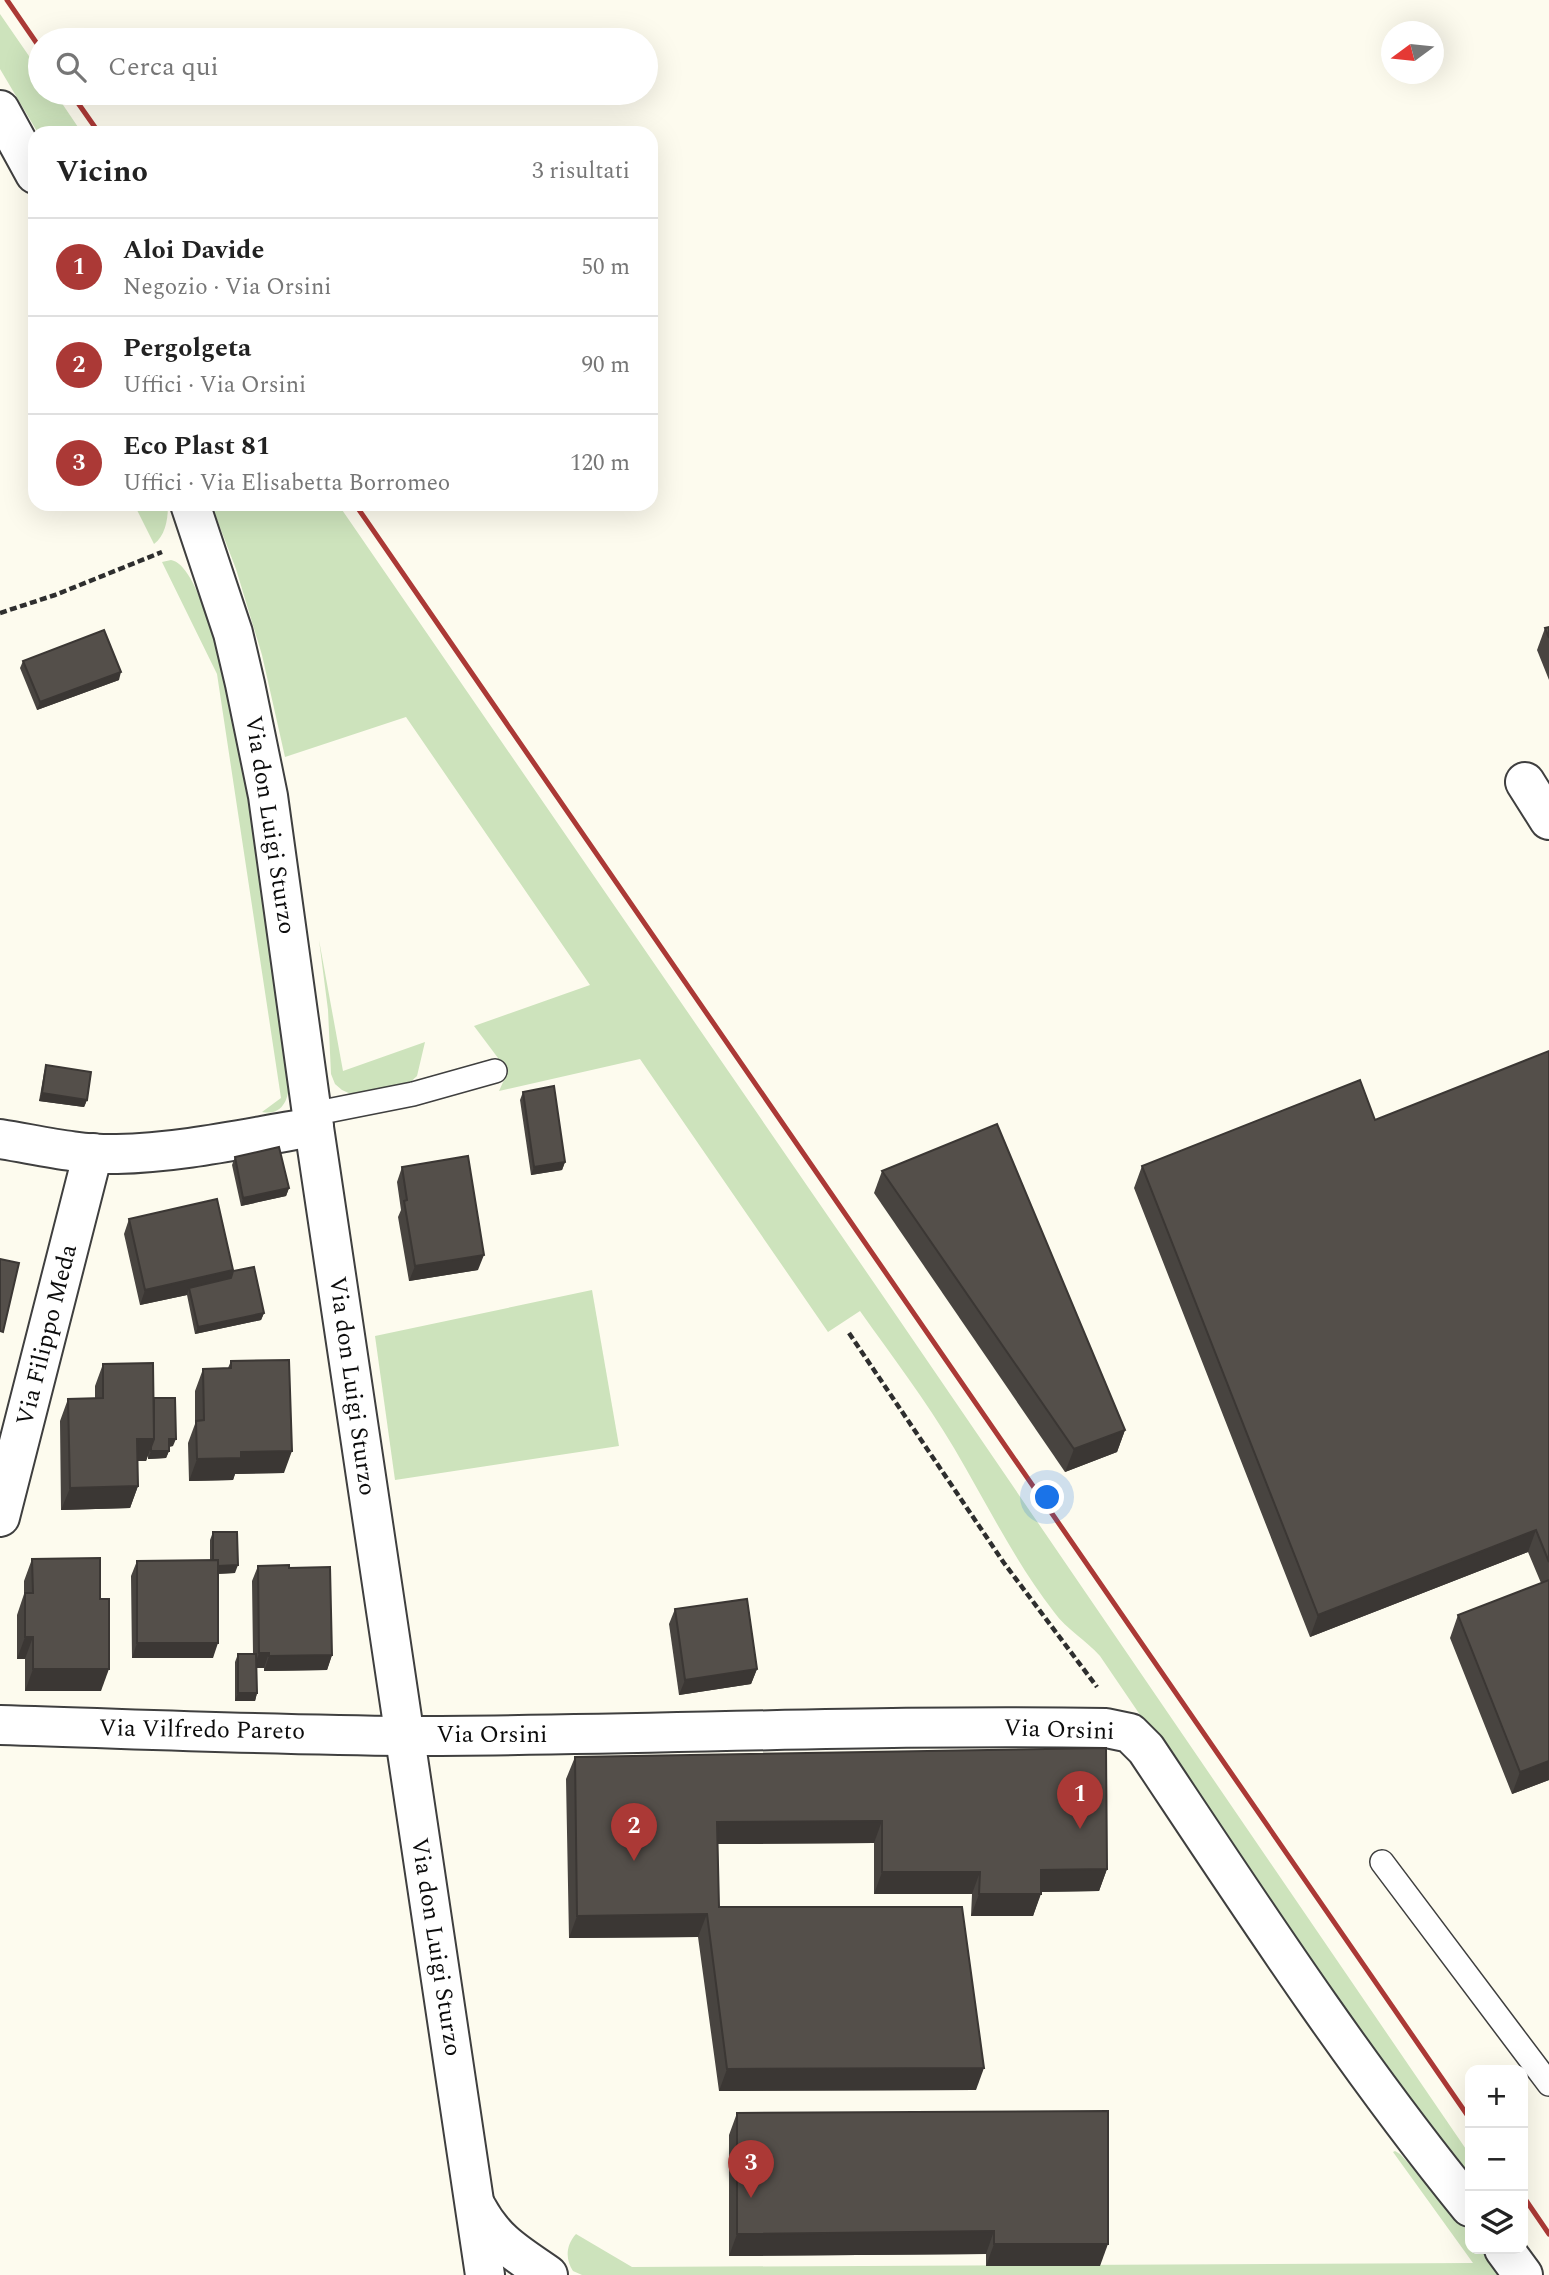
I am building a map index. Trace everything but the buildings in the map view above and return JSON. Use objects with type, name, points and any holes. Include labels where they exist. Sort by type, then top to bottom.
[{"type":"street","points":[[0,110],[28,161]]},
{"type":"street","name":"Via don Luigi Sturzo","points":[[196,519],[233,633],[258,739],[277,849],[313,1121],[485,2275]]},
{"type":"street","points":[[1525,782],[1549,820]]},
{"type":"street","points":[[0,1139],[115,1154],[160,1151],[313,1121]]},
{"type":"street","name":"Via Filippo Meda","points":[[0,1517],[93,1153]]},
{"type":"street","name":"Via Vilfredo Pareto","points":[[0,1725],[404,1736]]},
{"type":"street","name":"Via Orsini","points":[[404,1736],[910,1728],[1106,1728],[1130,1733],[1146,1749],[1330,2021],[1418,2142],[1465,2201]]},
{"type":"street","points":[[473,2188],[477,2208],[489,2228],[507,2247],[544,2272]]},
{"type":"street","points":[[1508,2254],[1523,2275]]},
{"type":"street","points":[[498,2275],[506,2268],[517,2265],[544,2272]]},
{"type":"lane","points":[[313,1121],[495,1071]]},
{"type":"lane","points":[[1382,1861],[1549,2084]]},
{"type":"path","points":[[0,612],[55,595],[196,519]]},
{"type":"path","points":[[849,1333],[1010,1572],[1098,1689],[1107,1717],[1106,1728]]},
{"type":"green space","points":[[0,14],[28,55],[28,105],[63,105],[77,126],[34,126],[0,69]]},
{"type":"green space","points":[[138,511],[168,511],[164,531],[154,544]]},
{"type":"green space","points":[[214,511],[343,511],[1465,2148],[1465,2175],[1253,1881],[1100,1656],[1059,1618],[1040,1593],[943,1430],[860,1311],[828,1332],[640,1059],[499,1091],[504,1080],[498,1058],[474,1026],[590,985],[406,717],[285,757],[262,655],[236,569]]},
{"type":"green space","points":[[171,560],[193,582],[213,636],[232,712],[263,890],[289,1082],[286,1100],[275,1112],[262,1112],[281,1098],[217,674],[162,562]]},
{"type":"green space","points":[[319,940],[343,1071],[425,1042],[417,1076],[406,1086],[353,1095],[335,1084],[331,1074],[328,1010]]},
{"type":"green space","points":[[592,1290],[619,1446],[395,1480],[375,1336]]},
{"type":"green space","points":[[1393,2152],[1400,2154],[1465,2228],[1465,2252]]},
{"type":"green space","points":[[576,2234],[632,2267],[1473,2263],[1467,2254],[1485,2254],[1501,2275],[582,2275],[573,2271],[568,2257],[570,2243]]},
{"type":"railway","points":[[7,0],[28,31]]},
{"type":"railway","points":[[79,105],[94,126]]},
{"type":"railway","points":[[360,511],[1465,2112]]},
{"type":"railway","points":[[1528,2203],[1549,2234]]},
{"type":"place","name":"Aloi Davide","points":[[1080,1829]]},
{"type":"place","name":"Pergolgeta","points":[[634,1861]]},
{"type":"place","name":"Eco Plast 81","points":[[751,2198]]}]
